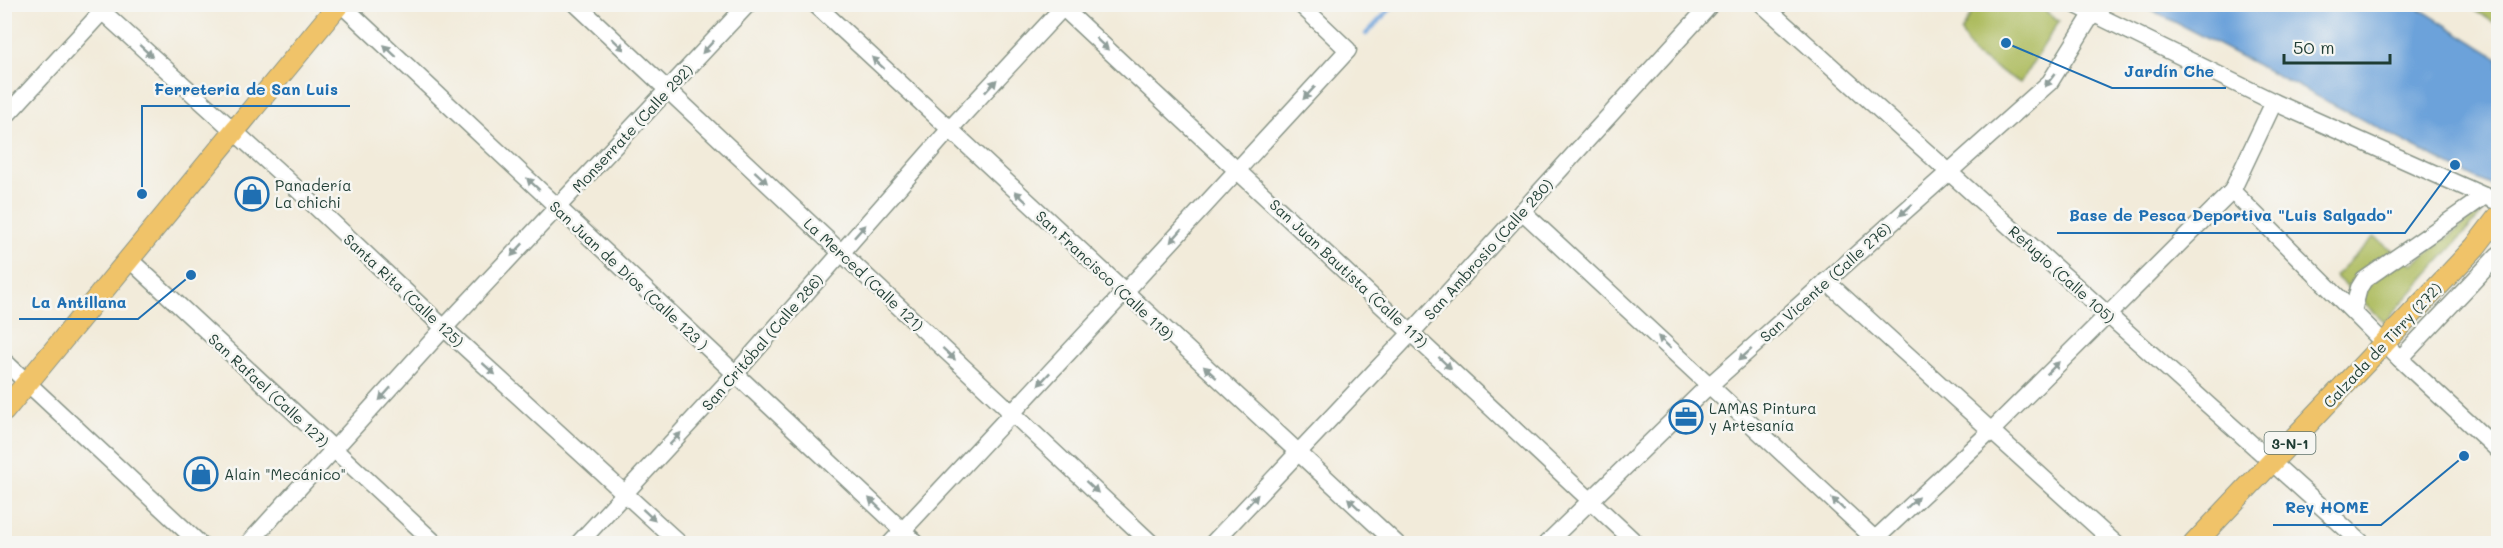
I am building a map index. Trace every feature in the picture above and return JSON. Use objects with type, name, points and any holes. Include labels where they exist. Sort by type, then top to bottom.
[{"type":"main road","points":[[4,411],[340,4]]},
{"type":"main road","name":"Calzada de Tirry (272)","points":[[2194,543],[2475,247],[2496,220]]},
{"type":"street","name":"San Juan de Díos (Calle 123 )","points":[[340,4],[918,543]]},
{"type":"street","name":"La Merced (Calle 121)","points":[[576,4],[1152,543]]},
{"type":"street","name":"Monserrate (Calle 292)","points":[[248,543],[444,328],[748,4]]},
{"type":"street","name":"San Francisco (Calle 119)","points":[[815,4],[1396,543]]},
{"type":"street","points":[[890,543],[1348,50],[1300,4]]},
{"type":"street","name":"San Ambrosio (Calle 280)","points":[[1212,543],[1412,332],[1711,4]]},
{"type":"street","name":"Refugio (Calle 105)","points":[[1762,4],[2363,543]]},
{"type":"street","points":[[2073,4],[2274,102],[2492,199]]},
{"type":"street","name":"San Critóbal (Calle 286)","points":[[578,543],[735,374],[841,252],[1063,6]]},
{"type":"street","name":"San Juan Bautista (Calle 117)","points":[[1063,6],[1637,543]]},
{"type":"street","name":"Santa Rita (Calle 125)","points":[[106,8],[234,132],[444,328],[680,543]]},
{"type":"street","points":[[4,118],[106,8]]},
{"type":"street","name":"San Vicente (Calle 276)","points":[[1546,543],[1711,386],[2050,82],[2093,13]]},
{"type":"street","points":[[1522,211],[1875,542],[2232,191],[2274,102]]},
{"type":"street","points":[[2232,191],[2400,359],[2499,450]]},
{"type":"street","points":[[2353,311],[2359,288],[2364,280],[2492,199]]},
{"type":"street","points":[[2400,359],[2499,255]]},
{"type":"street","name":"San Rafael (Calle 127)","points":[[129,259],[436,543]]},
{"type":"street","points":[[1826,281],[2116,543]]},
{"type":"street","points":[[4,361],[200,543]]},
{"type":"green space","points":[[1976,5],[2036,5],[2059,21],[2020,83],[1973,54],[1961,32]]},
{"type":"green space","points":[[2479,5],[2498,5],[2498,25],[2475,11]]},
{"type":"green space","points":[[2485,208],[2385,322],[2335,276],[2374,237],[2413,264]]},
{"type":"water","points":[[2142,5],[2414,5],[2498,58],[2498,189],[2457,169]]},
{"type":"waterway","points":[[1366,34],[1395,4]]},
{"type":"place","name":"Jardín Che","points":[[2006,43]]},
{"type":"place","name":"Base de Pesca Deportiva \"Luis Salgado\"","points":[[2455,165]]},
{"type":"place","name":"Ferreteria de San Luis","points":[[142,194]]},
{"type":"place","name":"Panadería La chichi","points":[[252,194]]},
{"type":"place","name":"La Antillana","points":[[191,275]]},
{"type":"place","name":"LAMAS Pintura y Artesanía","points":[[1686,417]]},
{"type":"place","name":"Rey HOME","points":[[2464,456]]},
{"type":"place","name":"Alain \"Mecánico\"","points":[[201,474]]}]
